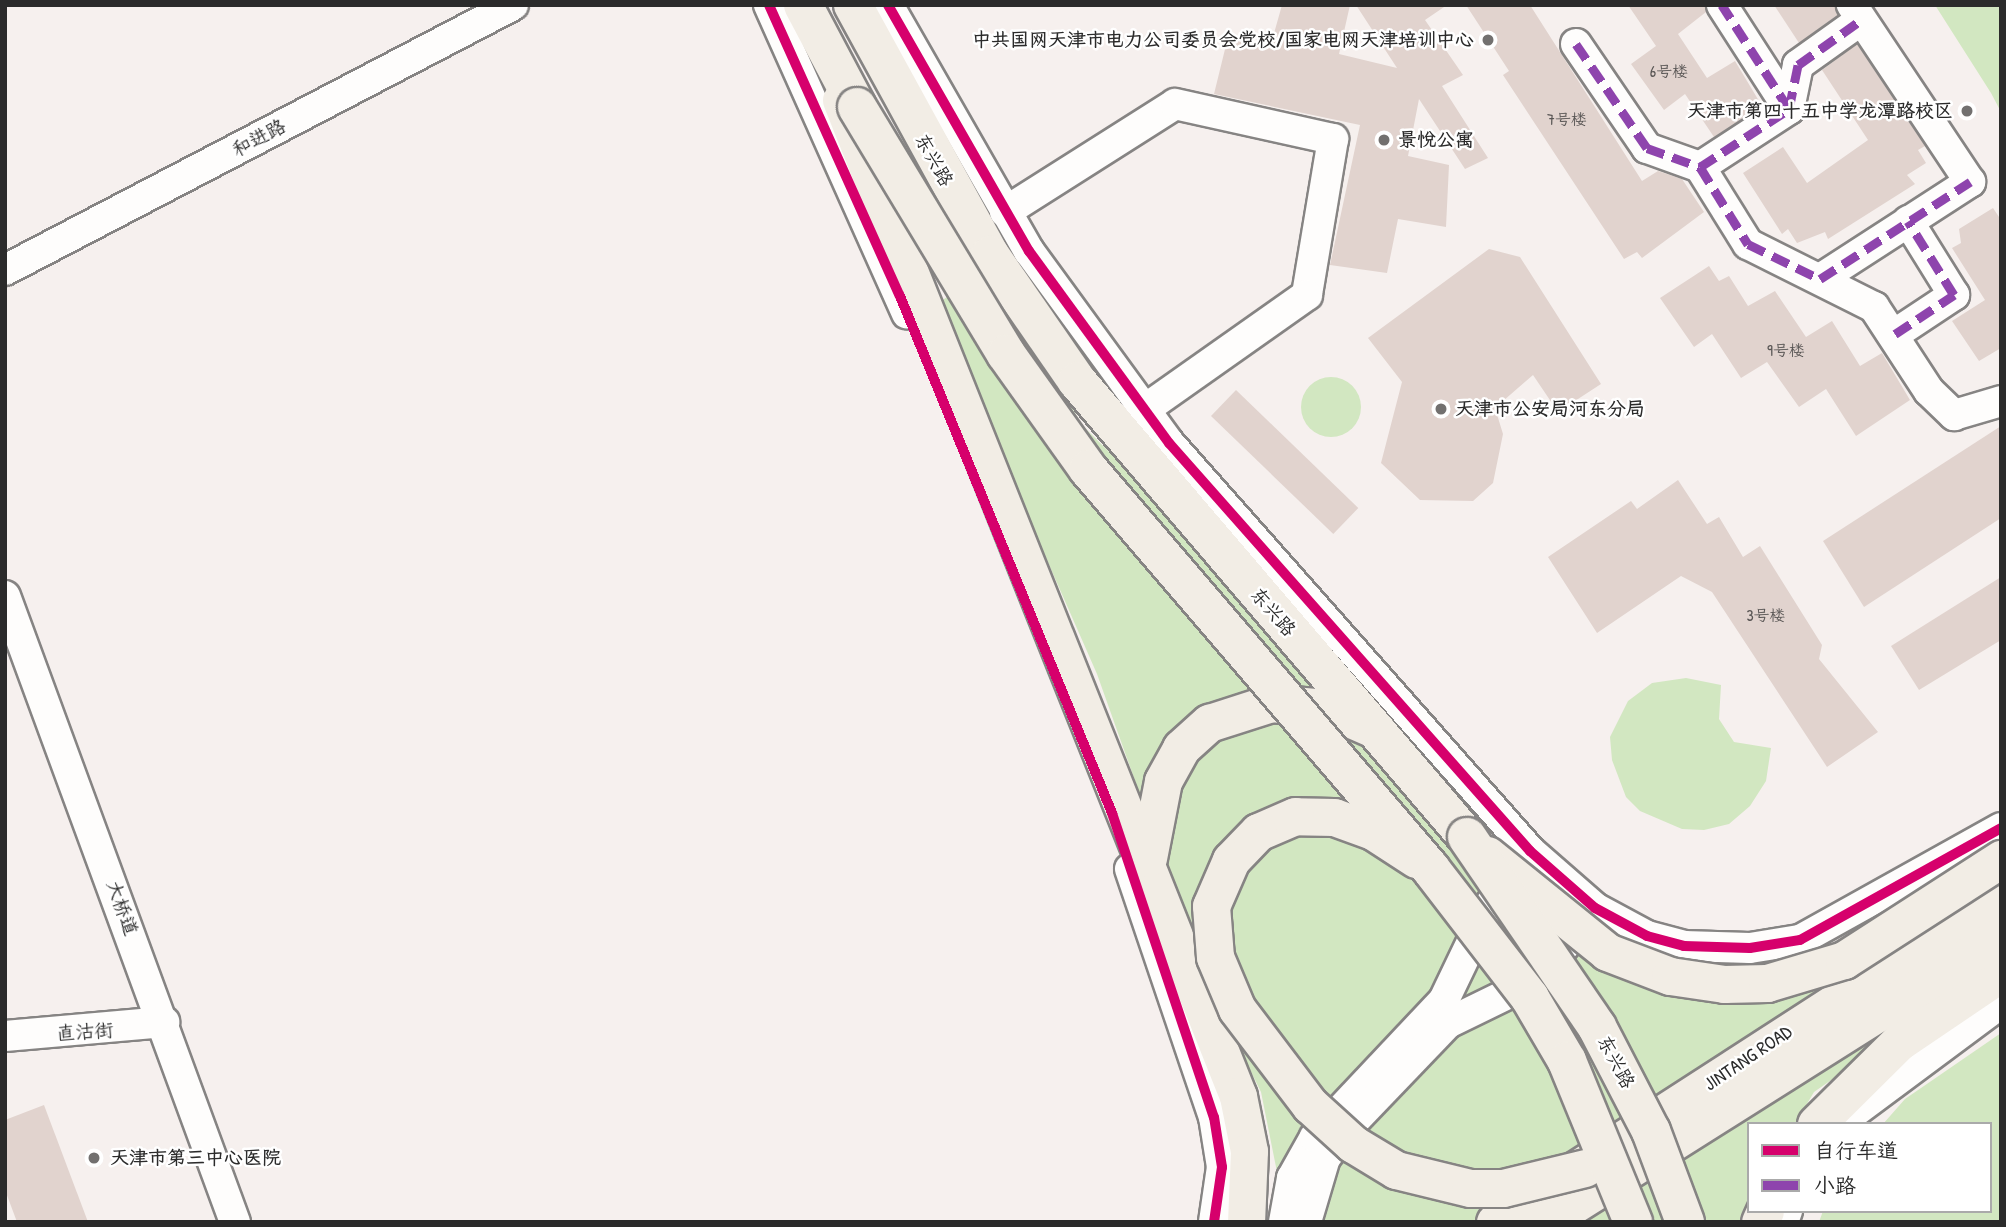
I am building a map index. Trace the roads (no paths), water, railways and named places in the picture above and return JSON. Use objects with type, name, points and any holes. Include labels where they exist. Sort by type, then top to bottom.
[{"type":"highway","name":"东兴路","points":[[803,5],[820,42],[857,107],[1006,354],[1088,470],[1430,868],[1530,998],[1567,1061],[1633,1222]]},
{"type":"highway","name":"东兴路","points":[[853,5],[983,244],[1077,381],[1335,701],[1376,730],[1467,837],[1597,1027],[1651,1131],[1685,1222]]},
{"type":"main road","points":[[820,42],[1238,1096],[1249,1151],[1246,1222]]},
{"type":"main road","points":[[1148,866],[1148,829],[1160,789],[1195,735],[1251,707],[1335,701]]},
{"type":"main road","points":[[1430,868],[1373,831],[1334,817],[1295,816],[1258,832],[1231,860],[1211,906],[1215,957],[1237,1009],[1310,1105],[1353,1144],[1396,1170],[1436,1183],[1503,1188],[1591,1179]]},
{"type":"main road","points":[[1467,837],[1607,952],[1670,976],[1724,984],[1767,983],[1844,960],[2001,859]]},
{"type":"main road","name":"JINTANG ROAD","points":[[1546,1222],[1591,1179],[2001,895]]},
{"type":"main road","name":"JINTANG ROAD","points":[[1495,1222],[1591,1179],[2001,935]]},
{"type":"main road","points":[[1818,1122],[1891,1048],[2001,973]]},
{"type":"main road","points":[[1564,1222],[1591,1179]]},
{"type":"street","name":"和进路","points":[[5,271],[513,5]]},
{"type":"street","points":[[769,5],[900,296],[1112,813],[1214,1117],[1222,1167],[1214,1222]]},
{"type":"street","points":[[888,5],[1005,212],[1144,410],[1237,524],[1530,851],[1595,908],[1647,936],[1684,946],[1728,949],[1800,940],[2001,828]]},
{"type":"street","points":[[1722,5],[1789,109]]},
{"type":"street","points":[[1700,167],[1789,109],[1798,65],[1856,13],[1970,182],[1820,279]]},
{"type":"street","points":[[1576,44],[1647,149],[1700,167],[1748,244],[1874,307],[1895,334],[1929,391],[1954,415],[2001,401]]},
{"type":"street","points":[[1005,212],[1175,104],[1333,139],[1307,295],[1144,410]]},
{"type":"street","points":[[1895,334],[1954,295],[1908,221]]},
{"type":"street","name":"大桥道","points":[[5,596],[164,1022],[235,1222]]},
{"type":"street","points":[[1284,1222],[1292,1178],[1315,1137],[1444,1000],[1489,906],[1530,851]]},
{"type":"street","points":[[1307,1222],[1325,1158],[1352,1123],[1448,1023],[1536,980],[1595,908]]},
{"type":"street","points":[[1843,1122],[2001,1003]]},
{"type":"street","name":"直沽街","points":[[5,1036],[164,1022]]},
{"type":"place","name":"中共国网天津市电力公司委员会党校/国家电网天津培训中心","points":[[1488,40]]},
{"type":"place","name":"天津市第四十五中学龙潭路校区","points":[[1967,111]]},
{"type":"place","name":"景悦公寓","points":[[1384,140]]},
{"type":"place","name":"天津市公安局河东分局","points":[[1441,409]]},
{"type":"place","name":"天津市第三中心医院","points":[[94,1158]]}]
